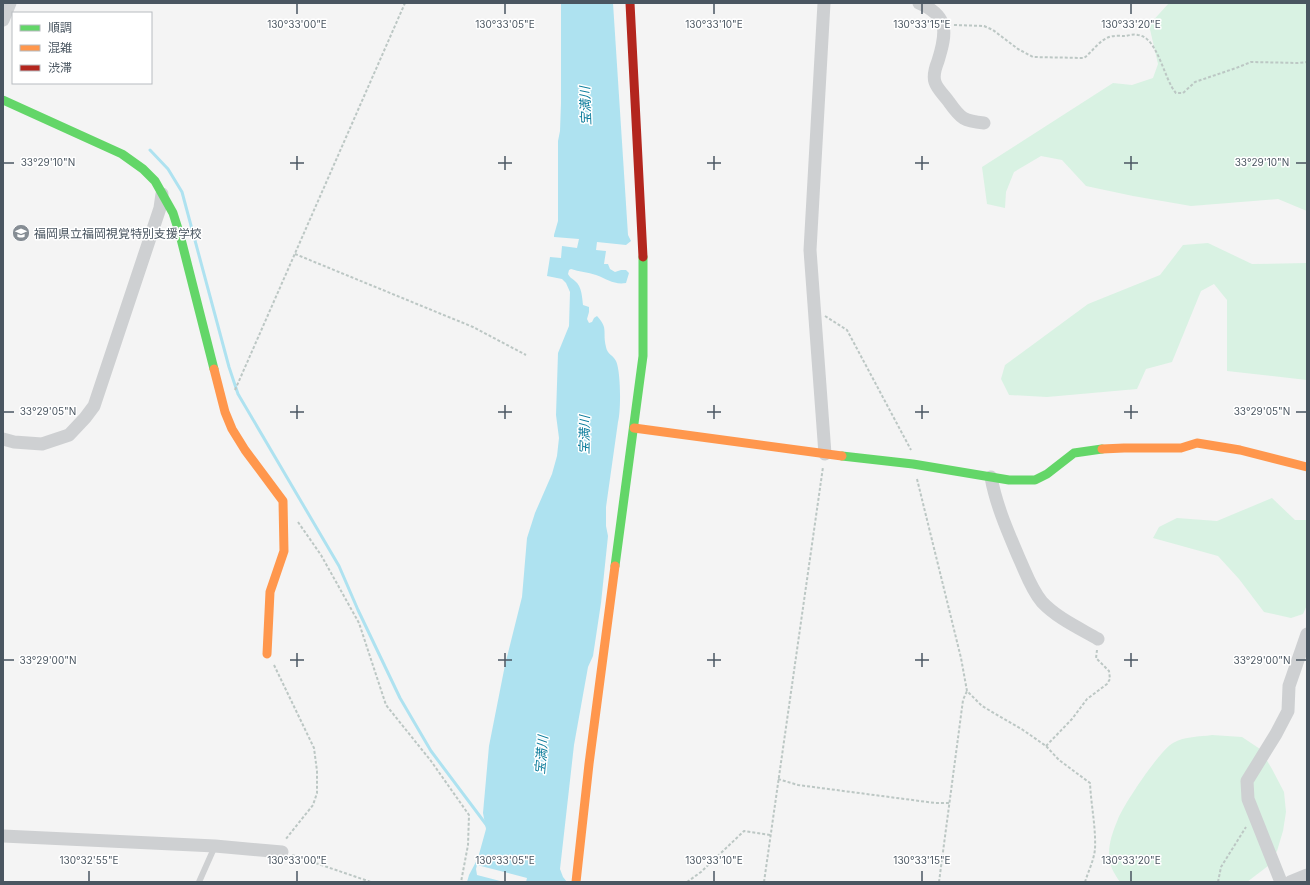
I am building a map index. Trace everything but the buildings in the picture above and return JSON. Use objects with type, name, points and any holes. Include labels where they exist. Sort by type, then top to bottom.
[{"type":"street","points":[[3,20],[10,3]]},
{"type":"street","points":[[576,882],[590,756],[643,356],[643,241],[630,3]]},
{"type":"street","points":[[824,3],[810,250],[826,454]]},
{"type":"street","points":[[919,3],[932,9],[940,18],[944,30],[942,49],[935,68],[935,82],[957,114],[968,121],[984,123]]},
{"type":"street","points":[[3,100],[122,154],[143,169],[155,181],[173,213],[180,235],[225,412],[232,429],[245,450],[283,501],[284,551],[270,592],[267,654]]},
{"type":"street","points":[[3,439],[14,442],[42,444],[69,435],[94,406],[157,215],[162,194]]},
{"type":"street","points":[[634,428],[826,454],[913,464],[1009,480],[1035,480],[1047,474],[1074,453],[1124,448],[1180,448],[1197,443],[1240,450],[1307,467]]},
{"type":"street","points":[[991,477],[1006,527],[1032,589],[1042,602],[1060,617],[1098,639]]},
{"type":"street","points":[[1281,882],[1248,799],[1247,781],[1276,734],[1288,711],[1289,686],[1307,634]]},
{"type":"street","points":[[3,836],[215,846],[282,852]]},
{"type":"street","points":[[1290,882],[1307,875]]},
{"type":"lane","points":[[199,882],[215,846]]},
{"type":"path","points":[[235,390],[405,3]]},
{"type":"path","points":[[943,26],[984,26],[993,30],[1018,49],[1033,57],[1084,58],[1108,37],[1139,35],[1147,39],[1159,55],[1171,87],[1176,93],[1183,93],[1195,82],[1251,62],[1307,62]]},
{"type":"path","points":[[296,254],[472,327],[526,355]]},
{"type":"path","points":[[815,312],[828,317],[847,330],[913,452],[913,464],[961,658],[967,691],[963,700],[939,882]]},
{"type":"path","points":[[764,882],[826,454]]},
{"type":"path","points":[[296,519],[321,555],[358,623],[386,705],[431,761],[469,815],[468,845],[462,882]]},
{"type":"path","points":[[1046,746],[1072,719],[1087,699],[1107,684],[1110,679],[1109,671],[1096,658],[1098,639]]},
{"type":"path","points":[[267,654],[280,676],[314,748],[317,771],[317,793],[313,805],[285,839],[282,852],[305,858],[371,882]]},
{"type":"path","points":[[967,691],[982,706],[1023,730],[1046,746],[1059,760],[1090,783],[1095,827],[1095,851],[1085,882]]},
{"type":"path","points":[[778,780],[798,785],[935,803],[949,803]]},
{"type":"path","points":[[1218,882],[1221,867],[1255,816]]},
{"type":"path","points":[[687,882],[701,872],[744,831],[770,835]]},
{"type":"green space","points":[[1169,3],[1307,3],[1307,211],[1278,199],[1191,206],[1133,196],[1086,186],[1062,160],[1041,156],[1014,172],[1006,192],[1005,208],[987,204],[982,167],[1113,83],[1132,85],[1153,78],[1158,64],[1149,25]]},
{"type":"green space","points":[[1208,243],[1252,264],[1307,263],[1307,380],[1227,371],[1227,300],[1214,284],[1201,291],[1172,362],[1146,369],[1137,389],[1047,397],[1009,395],[1001,379],[1005,365],[1088,304],[1160,275],[1183,245]]},
{"type":"green space","points":[[1272,498],[1295,520],[1307,520],[1307,605],[1303,614],[1291,618],[1264,612],[1239,579],[1218,556],[1153,538],[1159,527],[1177,518],[1217,521]]},
{"type":"green space","points":[[1212,735],[1242,737],[1260,749],[1284,792],[1286,812],[1283,831],[1277,851],[1268,866],[1247,882],[1120,882],[1111,866],[1109,850],[1114,828],[1127,802],[1151,766],[1173,743],[1187,738]]},
{"type":"water","name":"宝満川","points":[[561,3],[613,3],[628,235],[631,241],[626,245],[597,242],[596,250],[606,251],[604,264],[608,264],[610,269],[615,272],[626,270],[629,273],[626,283],[614,282],[593,274],[571,269],[569,270],[568,274],[579,286],[583,305],[589,307],[587,319],[589,323],[592,322],[597,316],[601,320],[604,327],[607,349],[616,361],[619,373],[620,410],[606,507],[606,526],[608,536],[601,603],[593,656],[588,667],[574,745],[560,869],[567,882],[526,882],[527,878],[477,865],[477,875],[504,882],[467,882],[478,858],[486,829],[483,813],[489,746],[505,665],[522,597],[527,538],[535,513],[552,474],[557,456],[559,438],[556,415],[558,353],[569,326],[570,292],[566,283],[562,279],[547,276],[550,257],[561,258],[562,246],[577,248],[579,239],[554,237],[558,221],[558,141],[560,131],[561,103]]},
{"type":"waterway","points":[[150,150],[168,169],[182,192],[229,367],[238,394],[339,566],[358,610],[400,698],[431,751],[488,827]]},
{"type":"traffic: fast","points":[[3,100],[122,154],[143,169],[155,181],[173,213],[180,235],[214,369]]},
{"type":"traffic: fast","points":[[615,566],[643,356],[643,257]]},
{"type":"traffic: fast","points":[[842,456],[913,464],[1009,480],[1035,480],[1047,474],[1074,453],[1102,449]]},
{"type":"traffic: slow","points":[[214,369],[225,412],[232,429],[245,450],[283,501],[284,551],[270,592],[267,654]]},
{"type":"traffic: slow","points":[[634,428],[842,456]]},
{"type":"traffic: slow","points":[[1102,449],[1181,448],[1197,443],[1240,450],[1307,467]]},
{"type":"traffic: slow","points":[[576,882],[589,764],[615,566]]},
{"type":"traffic: jam","points":[[630,3],[643,257]]},
{"type":"place","name":"福岡県立福岡視覚特別支援学校","points":[[21,233]]}]
